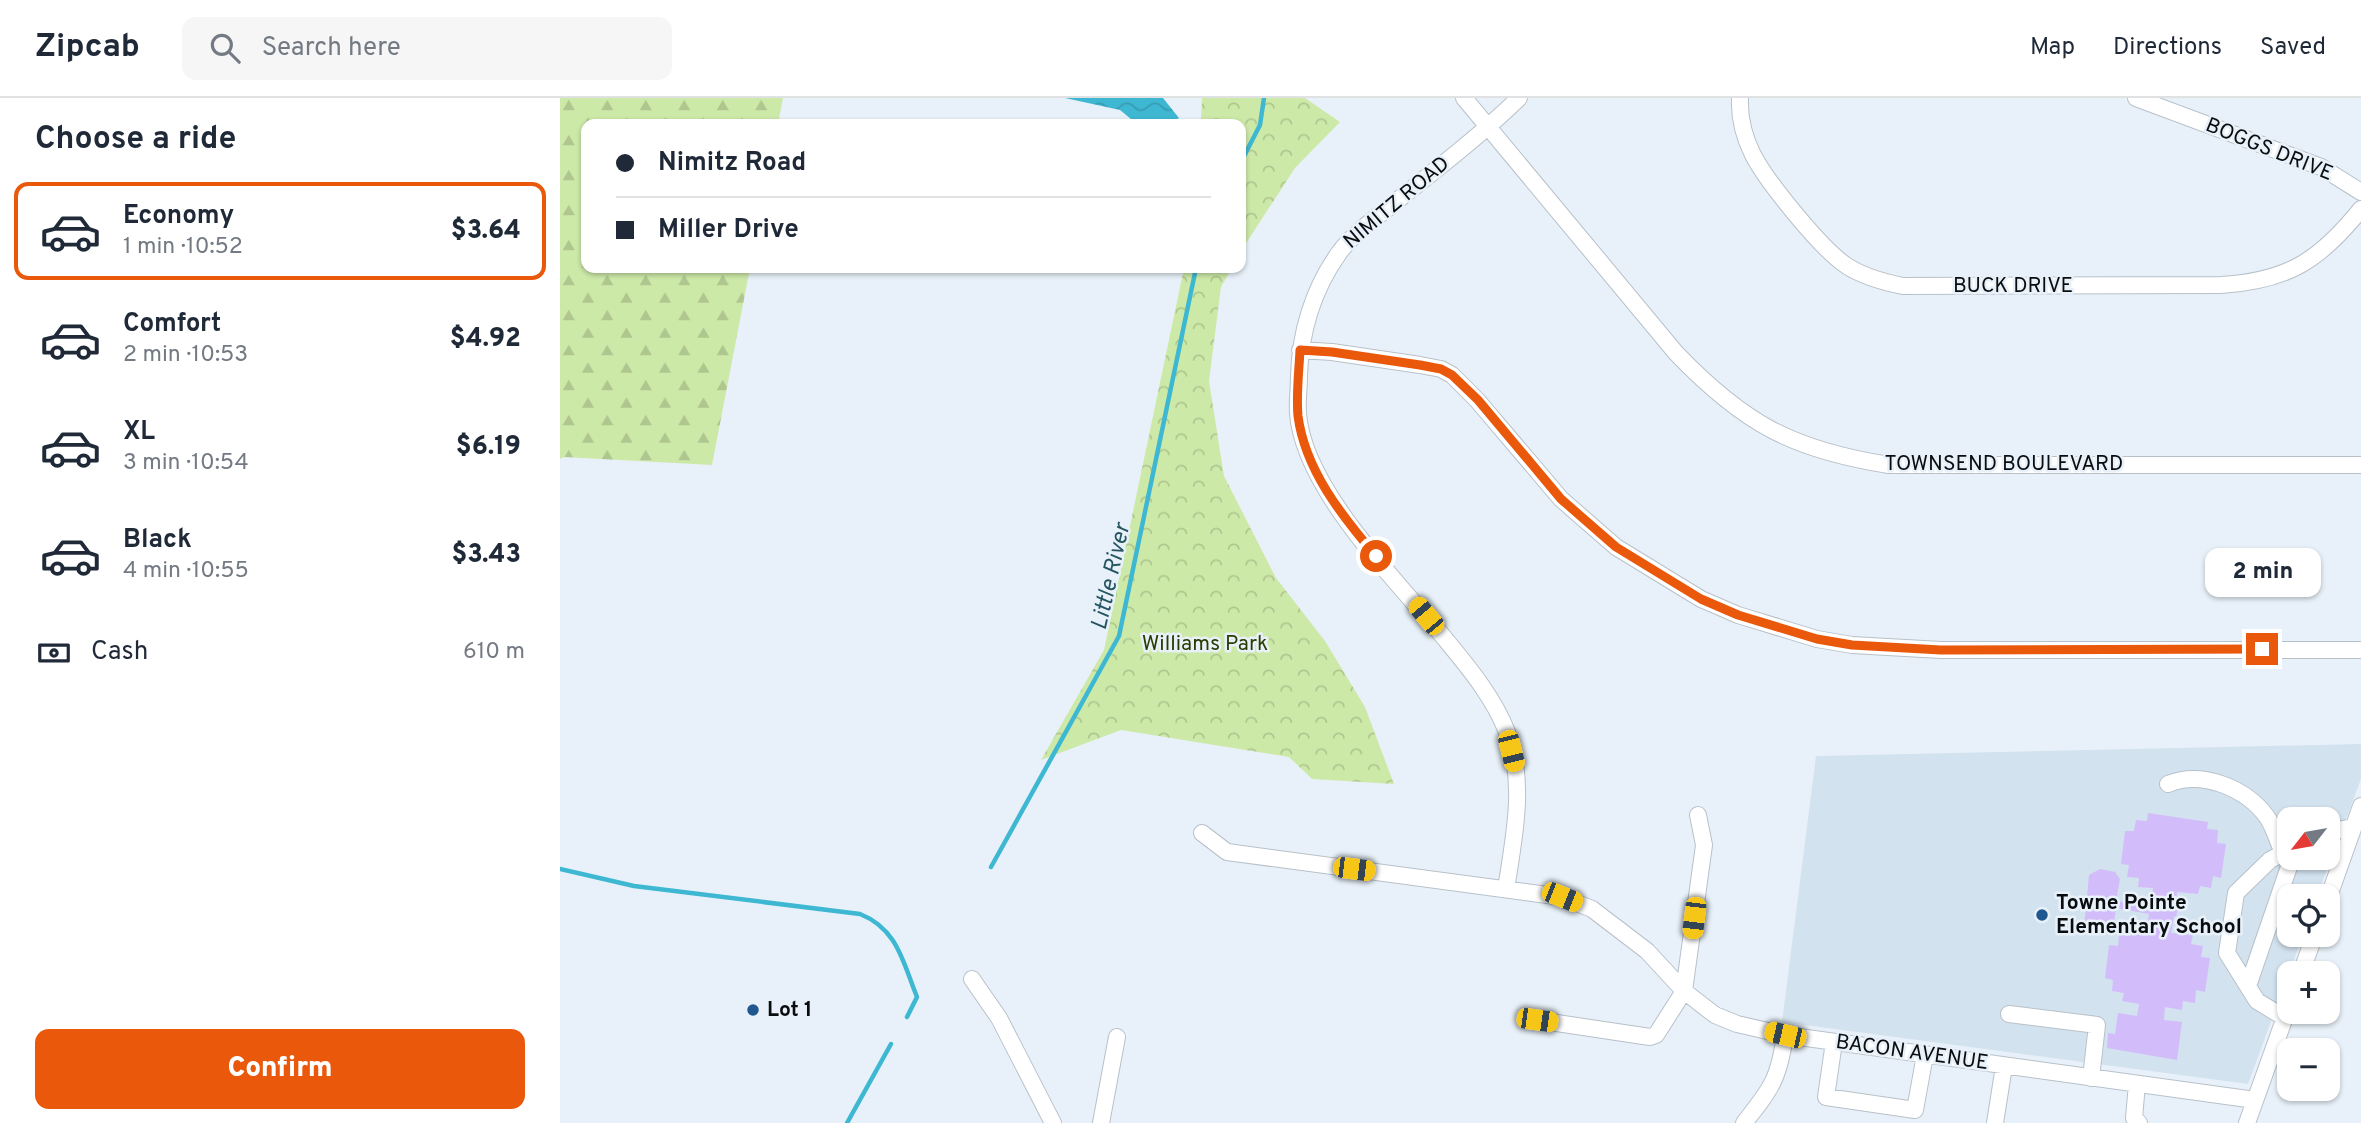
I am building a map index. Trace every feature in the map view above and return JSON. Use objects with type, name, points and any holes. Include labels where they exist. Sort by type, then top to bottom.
[{"type":"street","name":"TOWNSEND BOULEVARD","points":[[1464,98],[1676,353],[1705,384],[1741,413],[1771,430],[1817,450],[1889,465],[2361,465]]},
{"type":"street","name":"NIMITZ ROAD","points":[[1506,889],[1518,805],[1516,770],[1507,732],[1476,676],[1359,536],[1327,493],[1307,449],[1298,415],[1300,350],[1315,293],[1340,251],[1519,98]]},
{"type":"street","name":"BUCK DRIVE","points":[[1740,98],[1741,119],[1754,156],[1820,242],[1832,255],[1864,275],[1903,286],[2221,285],[2259,281],[2295,269],[2319,254],[2341,235],[2361,209]]},
{"type":"street","name":"BOGGS DRIVE","points":[[2136,98],[2320,167],[2361,192]]},
{"type":"street","points":[[1300,350],[1420,365],[1441,369],[1452,375],[1478,400],[1561,499],[1616,547],[1701,599],[1738,615],[1817,639],[1852,645],[1941,650],[2361,650]]},
{"type":"street","points":[[2168,784],[2181,779],[2215,781],[2241,792],[2267,817],[2277,835]]},
{"type":"street","points":[[2333,884],[2361,806]]},
{"type":"street","points":[[1537,1020],[1650,1037],[1656,1035],[1684,991],[1704,845],[1698,815]]},
{"type":"street","points":[[2340,830],[2353,827]]},
{"type":"street","name":"BACON AVENUE","points":[[1202,834],[1227,852],[1562,897],[1592,909],[1647,951],[1684,991],[1715,1015],[1737,1024],[1785,1035],[2255,1100]]},
{"type":"street","points":[[2277,858],[2270,860],[2236,892],[2227,953],[2257,1001],[2277,1008]]},
{"type":"street","points":[[2248,986],[2283,870]]},
{"type":"street","points":[[972,978],[999,1018],[1053,1123]]},
{"type":"street","points":[[2009,1014],[2097,1025],[2091,1077]]},
{"type":"street","points":[[2247,1123],[2283,1024]]},
{"type":"street","points":[[1744,1123],[1773,1085],[1781,1066],[1785,1035]]},
{"type":"street","points":[[1101,1123],[1117,1037]]},
{"type":"street","points":[[1834,1042],[1826,1097],[1916,1110],[1925,1055]]},
{"type":"street","points":[[1995,1123],[2004,1066]]},
{"type":"street","points":[[2137,1084],[2134,1118],[2139,1123]]},
{"type":"shaded area","name":"Towne Pointe Elementary School","points":[[2361,744],[2361,779],[2340,835],[2340,807],[2277,807],[2277,870],[2327,870],[2322,884],[2277,884],[2277,947],[2299,947],[2293,961],[2277,961],[2277,1005],[2248,1084],[1782,1022],[1816,756]]},
{"type":"green space","points":[[560,98],[783,98],[779,119],[581,119],[581,273],[749,273],[712,465],[564,457],[560,459]]},
{"type":"green space","points":[[1202,98],[1305,98],[1340,122],[1295,168],[1246,243],[1246,119],[1201,119]]},
{"type":"green space","name":"Williams Park","points":[[1183,273],[1229,273],[1221,287],[1209,381],[1224,476],[1276,578],[1325,641],[1365,707],[1394,784],[1312,779],[1289,757],[1121,730],[1041,760],[1104,650]]},
{"type":"water","points":[[1065,98],[1163,98],[1179,118],[1131,119],[1120,110]]},
{"type":"building","name":"Towne Pointe Elementary School","points":[[2148,813],[2208,822],[2207,829],[2218,830],[2217,843],[2226,844],[2221,878],[2213,876],[2211,888],[2200,886],[2198,894],[2177,892],[2175,908],[2178,908],[2171,933],[2193,935],[2191,944],[2203,946],[2201,957],[2210,958],[2205,992],[2196,990],[2195,1003],[2183,1001],[2182,1010],[2165,1007],[2164,1020],[2182,1022],[2177,1060],[2107,1048],[2108,1033],[2115,1034],[2118,1013],[2137,1016],[2139,1004],[2122,1001],[2124,993],[2112,991],[2113,980],[2105,978],[2109,945],[2118,946],[2119,935],[2131,936],[2132,928],[2147,929],[2149,914],[2116,908],[2113,930],[2106,935],[2088,933],[2084,928],[2089,875],[2100,869],[2115,872],[2120,879],[2116,901],[2150,905],[2153,888],[2138,887],[2139,878],[2127,877],[2129,865],[2121,864],[2125,831],[2134,831],[2136,820],[2147,821]]},
{"type":"waterway","name":"Little River","points":[[1246,152],[1260,125],[1264,98]]},
{"type":"waterway","name":"Little River","points":[[991,867],[1119,636],[1195,273]]},
{"type":"waterway","points":[[560,869],[634,886],[860,914],[873,920],[898,948],[917,997],[907,1017]]},
{"type":"waterway","name":"Little River","points":[[847,1123],[891,1044]]},
{"type":"place","name":"Towne Pointe Elementary School","points":[[2042,915]]},
{"type":"place","name":"Lot 1","points":[[753,1010]]},
{"type":"route","points":[[1376,556],[1327,493],[1307,449],[1298,415],[1300,350],[1420,365],[1441,369],[1452,375],[1478,400],[1561,499],[1616,547],[1701,599],[1738,615],[1817,639],[1852,645],[1941,650],[2262,649]]}]
